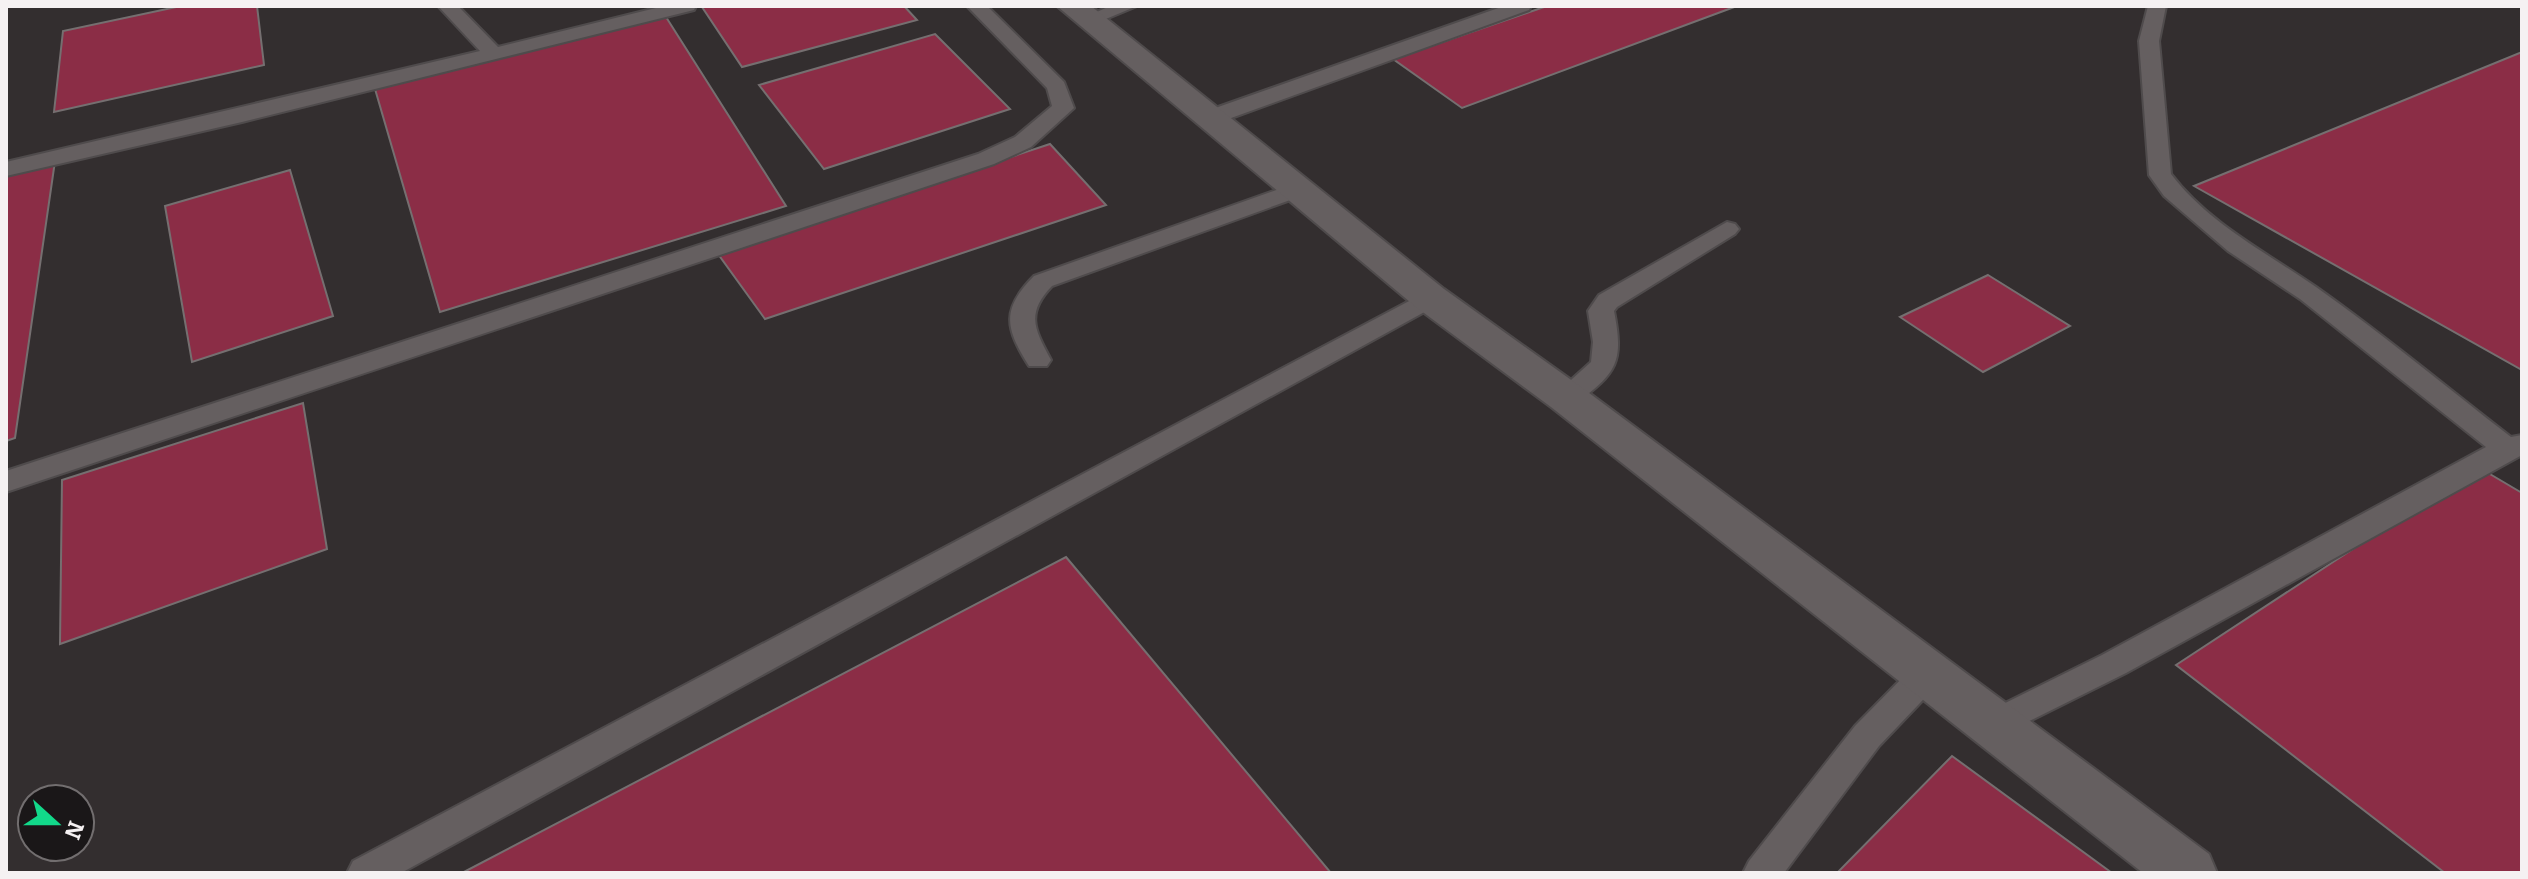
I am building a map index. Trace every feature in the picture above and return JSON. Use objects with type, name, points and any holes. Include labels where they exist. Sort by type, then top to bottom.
[{"type":"street","points":[[1097,11],[1212,117],[1430,298],[1566,397],[2188,873]]},
{"type":"lane","points":[[447,6],[495,55]]},
{"type":"lane","points":[[6,169],[495,55],[687,6]]},
{"type":"lane","points":[[6,482],[986,159],[1023,142],[1063,108],[1057,86],[976,6]]},
{"type":"lane","points":[[1212,117],[1522,6]]},
{"type":"lane","points":[[1993,725],[2114,664],[2514,446],[2309,294],[2236,246],[2172,191],[2160,175],[2152,87],[2149,41],[2157,6]]},
{"type":"lane","points":[[1038,360],[1020,326],[1021,308],[1043,281],[1299,189]]},
{"type":"lane","points":[[1566,397],[1592,378],[1607,359],[1608,341],[1601,311],[1608,301],[1727,229]]},
{"type":"lane","points":[[366,873],[1430,298]]},
{"type":"lane","points":[[1762,873],[1867,736],[1927,674]]},
{"type":"building","points":[[181,6],[257,6],[264,65],[54,112],[63,31]]},
{"type":"building","points":[[904,6],[917,20],[742,67],[702,7]]},
{"type":"building","points":[[1547,6],[1737,6],[1462,108],[1393,59]]},
{"type":"building","points":[[666,17],[786,206],[440,312],[375,89]]},
{"type":"building","points":[[935,34],[1010,109],[824,169],[759,85]]},
{"type":"building","points":[[2522,52],[2522,370],[2194,186]]},
{"type":"building","points":[[1050,144],[1106,205],[765,319],[718,254]]},
{"type":"building","points":[[55,161],[15,438],[6,441],[6,172]]},
{"type":"building","points":[[290,170],[333,316],[192,362],[165,206]]},
{"type":"building","points":[[1988,275],[2070,326],[1983,372],[1900,317]]},
{"type":"building","points":[[303,403],[327,549],[60,644],[62,480]]},
{"type":"building","points":[[2478,467],[2522,493],[2522,873],[2445,873],[2176,665]]},
{"type":"building","points":[[1066,557],[1331,873],[462,873]]},
{"type":"building","points":[[1952,756],[2112,873],[1837,873]]}]
